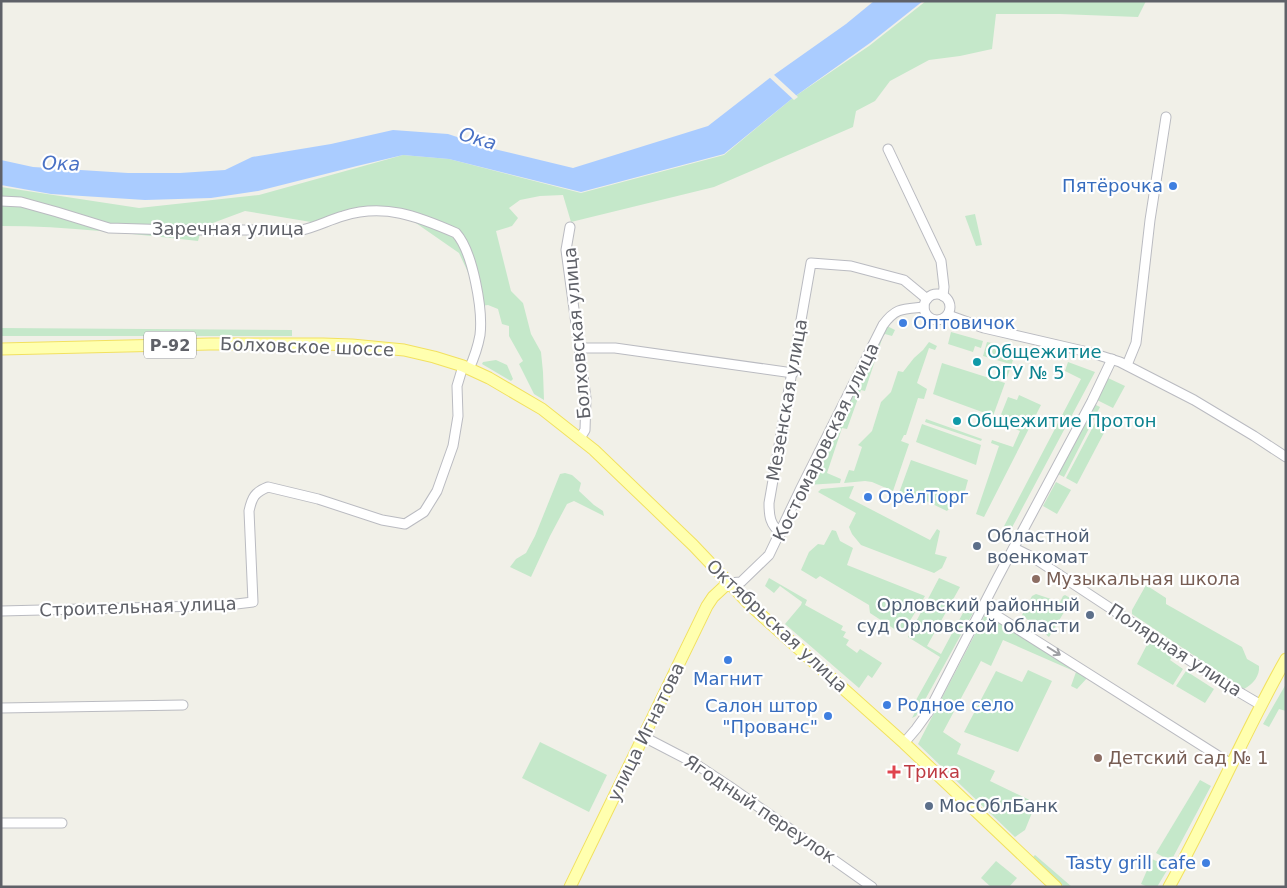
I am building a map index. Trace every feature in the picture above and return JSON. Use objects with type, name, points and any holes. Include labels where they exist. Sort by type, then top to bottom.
[{"type":"main road","name":"Болховское шоссе","points":[[1,349],[210,344],[370,346],[404,350],[434,357],[466,367],[489,378]]},
{"type":"main road","name":"Октябрьская улица","points":[[489,378],[542,409],[594,450],[659,511],[756,611],[904,743],[1056,887]]},
{"type":"main road","name":"улица Игнатова","points":[[570,887],[708,606],[713,597],[728,584]]},
{"type":"main road","points":[[1169,887],[1286,658]]},
{"type":"street","points":[[1127,365],[1136,343],[1150,220],[1166,117]]},
{"type":"street","points":[[888,149],[941,261],[944,287],[943,296]]},
{"type":"street","name":"Заречная улица","points":[[1,200],[21,202],[109,228],[302,230],[313,228],[341,216],[364,211],[390,211],[407,215],[456,233],[463,242],[477,286],[480,310],[480,335],[475,354],[466,367]]},
{"type":"street","name":"Болховская улица","points":[[570,227],[566,250],[586,398],[585,430],[580,438]]},
{"type":"street","name":"Мезенская улица","points":[[781,533],[775,529],[771,522],[769,503],[811,263],[851,266],[904,280],[926,303]]},
{"type":"street","points":[[934,295],[943,296],[950,304],[948,315],[940,320],[931,319],[926,313],[926,303],[934,295]]},
{"type":"street","name":"Костомаровская улица","points":[[728,584],[741,582],[770,556],[801,488],[883,326],[888,319],[900,310],[926,303]]},
{"type":"street","points":[[948,315],[984,328],[1092,353],[1127,365],[1194,400],[1286,457]]},
{"type":"street","points":[[580,348],[616,348],[792,373]]},
{"type":"street","points":[[904,743],[929,711],[1092,401],[1112,359]]},
{"type":"street","name":"Строительная улица","points":[[1,611],[228,605],[253,602],[249,511],[254,495],[260,490],[268,488],[318,500],[382,520],[405,524],[424,512],[437,491],[453,446],[458,416],[457,386],[459,378],[466,367]]},
{"type":"street","name":"Полярная улица","points":[[1014,548],[1034,558],[1227,685],[1261,705]]},
{"type":"street","points":[[983,607],[1231,764]]},
{"type":"street","points":[[1,708],[183,705]]},
{"type":"street","name":"Ягодный переулок","points":[[644,737],[708,772],[872,887]]},
{"type":"street","points":[[1,823],[62,823]]},
{"type":"green space","points":[[926,1],[1146,1],[1138,17],[996,14],[992,49],[929,60],[890,81],[875,101],[856,111],[853,127],[714,187],[571,222],[563,195],[540,196],[520,200],[509,208],[518,218],[512,226],[496,231],[511,291],[523,303],[531,334],[541,352],[544,400],[534,394],[519,364],[523,361],[509,336],[509,326],[502,324],[498,309],[488,305],[481,306],[480,298],[459,253],[400,212],[311,222],[245,211],[202,227],[198,241],[75,229],[1,226],[1,187],[139,208],[259,195],[403,155],[449,159],[581,193],[724,155],[794,97],[869,46]]},
{"type":"green space","points":[[975,214],[982,245],[976,246],[965,216]]},
{"type":"green space","points":[[887,326],[895,330],[892,336],[885,334],[883,336],[865,391],[861,390],[847,429],[842,428],[827,473],[841,479],[840,483],[806,485]]},
{"type":"green space","points":[[1,328],[292,330],[292,336],[1,336]]},
{"type":"green space","points":[[951,332],[983,341],[981,348],[975,346],[973,352],[948,344]]},
{"type":"green space","points":[[929,342],[937,346],[935,350],[929,348],[917,383],[927,389],[924,399],[918,398],[906,435],[904,435],[901,441],[909,444],[893,491],[872,482],[844,483],[849,470],[854,471],[862,447],[858,445],[872,431],[881,402],[891,392],[898,371],[903,372]]},
{"type":"green space","points":[[987,342],[997,344],[996,348],[1006,352],[1005,357],[1013,360],[1007,378],[1005,377],[1010,364],[983,356]]},
{"type":"green space","points":[[496,360],[507,365],[513,379],[511,381],[482,364],[483,362]]},
{"type":"green space","points":[[1068,362],[1095,372],[1009,533],[1002,530],[1081,379],[1065,371]]},
{"type":"green space","points":[[942,363],[1005,383],[993,416],[933,394]]},
{"type":"green space","points":[[1108,378],[1125,386],[1113,408],[1097,400]]},
{"type":"green space","points":[[1019,395],[1041,405],[984,517],[976,514],[999,446],[991,443],[992,440],[1013,447],[1020,431],[998,422],[1008,397],[1017,400]]},
{"type":"green space","points":[[1094,404],[1100,407],[1064,477],[1058,474]]},
{"type":"green space","points":[[926,419],[982,439],[981,441],[925,422]]},
{"type":"green space","points":[[1095,423],[1106,429],[1077,484],[1066,478]]},
{"type":"green space","points":[[922,424],[981,445],[976,465],[916,442]]},
{"type":"green space","points":[[911,460],[968,480],[965,491],[947,511],[924,500],[919,504],[899,493]]},
{"type":"green space","points":[[560,474],[572,475],[581,483],[579,491],[603,511],[604,516],[574,501],[567,504],[531,577],[510,567],[516,559],[526,553],[535,536]]},
{"type":"green space","points":[[1056,482],[1071,490],[1057,514],[1043,506]]},
{"type":"green space","points":[[854,486],[849,498],[930,540],[937,529],[940,531],[935,554],[947,557],[942,568],[934,573],[861,545],[849,527],[856,513],[818,492],[821,489]]},
{"type":"green space","points":[[832,530],[836,531],[840,541],[853,548],[847,565],[925,596],[902,634],[870,613],[869,605],[820,576],[816,579],[801,570],[809,552],[818,544],[824,545]]},
{"type":"green space","points":[[769,578],[807,600],[805,605],[843,626],[841,630],[846,632],[843,637],[849,640],[846,645],[857,653],[860,649],[882,663],[872,678],[868,675],[859,688],[785,624],[802,602],[780,586],[774,593],[765,586]]},
{"type":"green space","points":[[939,578],[960,587],[927,646],[941,654],[972,596],[979,602],[916,716],[912,718],[920,703],[916,700],[940,657],[908,637]]},
{"type":"green space","points":[[1146,585],[1166,598],[1166,604],[1242,647],[1247,659],[1259,666],[1257,676],[1253,682],[1244,689],[1132,614],[1132,610]]},
{"type":"green space","points":[[1036,594],[1060,602],[1065,595],[1072,599],[1049,637],[1022,615],[1032,596]]},
{"type":"green space","points":[[986,613],[1088,677],[1077,689],[1071,686],[1076,672],[1003,640],[991,666],[981,661],[982,659],[943,732],[961,744],[957,754],[995,771],[990,781],[1036,803],[1025,830],[1015,837],[918,744]]},
{"type":"green space","points":[[1152,635],[1176,650],[1170,660],[1183,669],[1173,685],[1137,664]]},
{"type":"green space","points":[[1028,670],[1052,681],[1018,752],[964,732],[996,671],[1022,682]]},
{"type":"green space","points":[[1186,671],[1214,689],[1205,703],[1176,686]]},
{"type":"green space","points":[[1286,684],[1286,711],[1279,709],[1269,727],[1263,724]]},
{"type":"green space","points":[[540,742],[607,775],[589,812],[522,778]]},
{"type":"green space","points":[[1200,780],[1211,786],[1171,861],[1156,853]]},
{"type":"green space","points":[[1035,855],[1072,887],[1064,887],[1033,857]]},
{"type":"green space","points":[[1152,859],[1169,867],[1157,887],[1148,887],[1141,884]]},
{"type":"green space","points":[[996,861],[1017,878],[1009,887],[991,887],[981,878]]},
{"type":"water","points":[[874,1],[923,1],[870,43],[794,97],[724,154],[581,192],[449,159],[403,155],[258,191],[211,198],[145,200],[51,194],[1,185],[1,160],[33,167],[128,173],[180,173],[225,170],[252,157],[331,144],[393,130],[448,134],[494,149],[573,168],[708,126],[771,77],[846,24]]},
{"type":"pier","points":[[772,73],[798,97],[794,100],[768,76]]},
{"type":"place","name":"Пятёрочка","points":[[1173,186]]},
{"type":"place","name":"Оптовичок","points":[[903,323]]},
{"type":"place","name":"Общежитие ОГУ № 5","points":[[977,362]]},
{"type":"place","name":"Общежитие Протон","points":[[957,421]]},
{"type":"place","name":"ОрёлТорг","points":[[868,497]]},
{"type":"place","name":"Областной военкомат","points":[[977,546]]},
{"type":"place","name":"Музыкальная школа","points":[[1036,579]]},
{"type":"place","name":"Орловский районный суд Орловской области","points":[[1090,615]]},
{"type":"place","name":"Магнит","points":[[728,660]]},
{"type":"place","name":"Родное село","points":[[887,705]]},
{"type":"place","name":"Салон штор \"Прованс\"","points":[[828,716]]},
{"type":"place","name":"Детский сад № 1","points":[[1098,758]]},
{"type":"place","name":"Трика","points":[[894,772]]},
{"type":"place","name":"МосОблБанк","points":[[929,806]]},
{"type":"place","name":"Tasty grill cafe","points":[[1206,863]]},
{"type":"water label","name":"Ока","points":[[478,138]]},
{"type":"water label","name":"Ока","points":[[61,163]]}]
